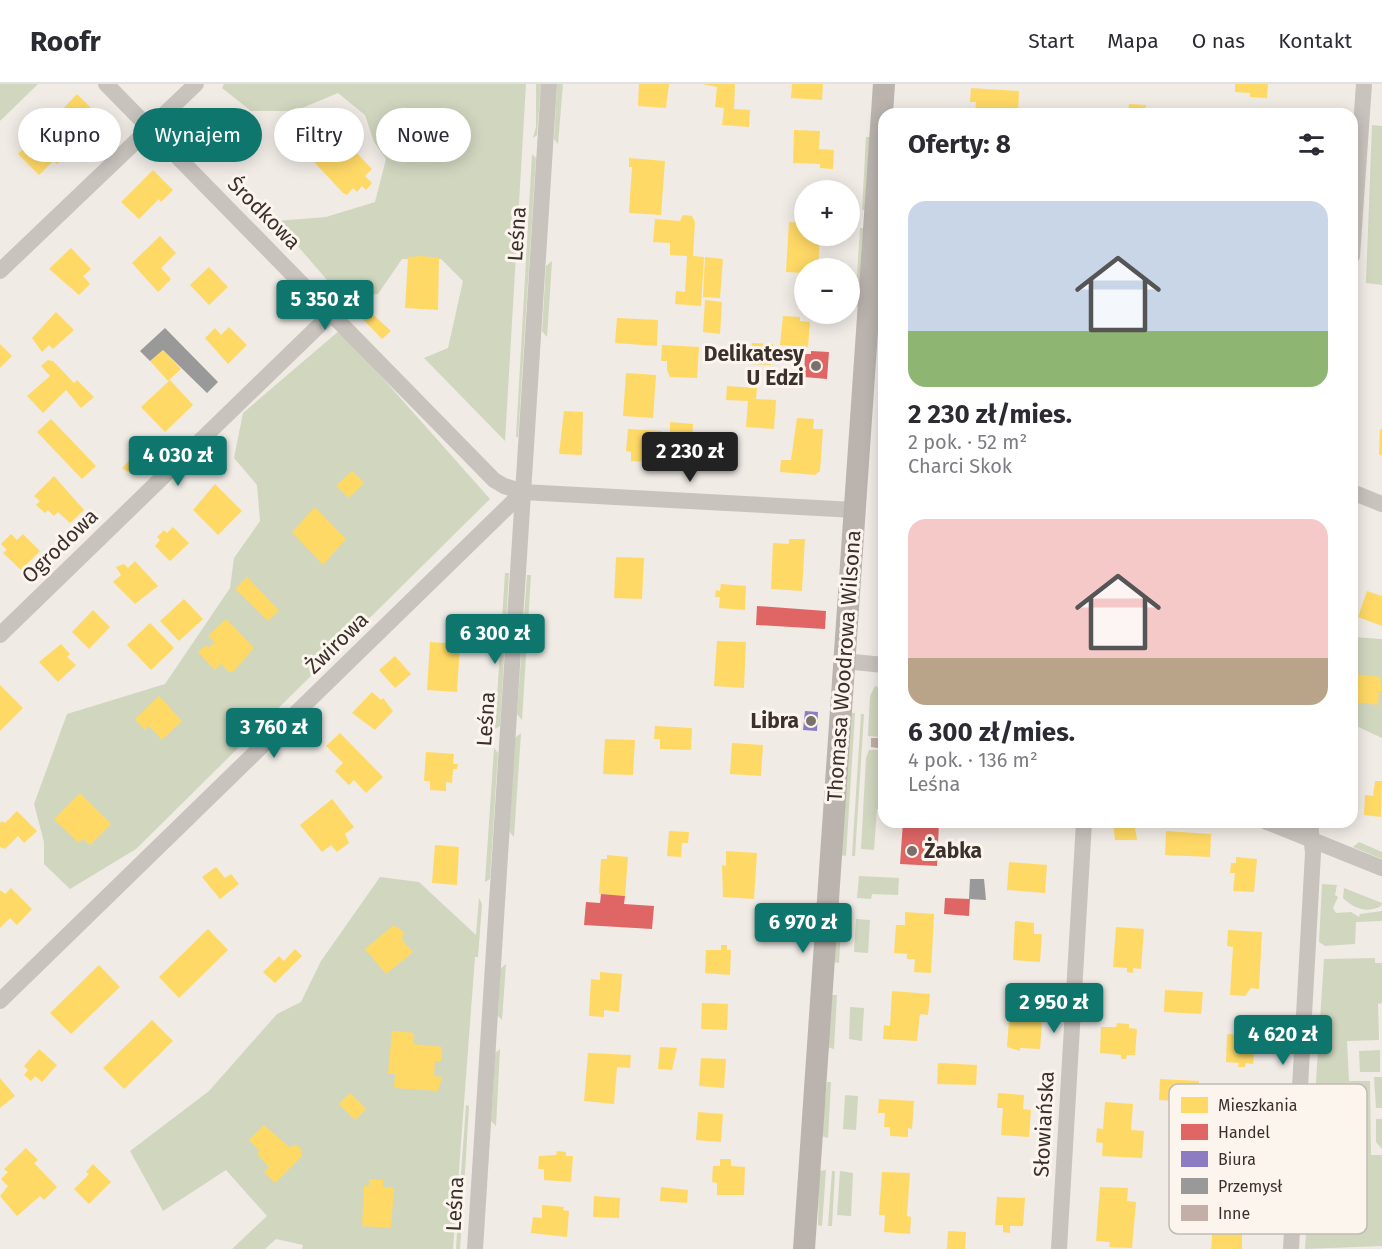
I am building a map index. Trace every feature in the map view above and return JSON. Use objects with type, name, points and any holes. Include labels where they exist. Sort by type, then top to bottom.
[{"type":"street","name":"Środkowa","points":[[106,84],[133,112]]},
{"type":"street","points":[[172,108],[196,84]]},
{"type":"street","name":"Leśna","points":[[475,1249],[549,84]]},
{"type":"street","name":"Thomasa Woodrowa Wilsona","points":[[883,108],[884,84]]},
{"type":"street","points":[[1358,170],[1364,84]]},
{"type":"street","points":[[0,271],[133,146]]},
{"type":"street","name":"Środkowa","points":[[182,162],[494,480],[523,492],[855,510]]},
{"type":"street","name":"Thomasa Woodrowa Wilsona","points":[[804,1249],[843,661],[855,510],[876,304],[878,249]]},
{"type":"street","name":"Ogrodowa","points":[[0,635],[332,313]]},
{"type":"street","name":"Żwirowa","points":[[0,1001],[523,492]]},
{"type":"street","points":[[1358,494],[1382,504]]},
{"type":"street","points":[[843,661],[878,664]]},
{"type":"street","name":"Słowiańska","points":[[1059,1249],[1084,828]]},
{"type":"street","points":[[1283,828],[1382,868]]},
{"type":"street","points":[[1299,1084],[1311,828]]},
{"type":"street","points":[[1291,1249],[1292,1234]]},
{"type":"green space","points":[[0,84],[38,84],[0,121]]},
{"type":"green space","points":[[224,84],[526,84],[505,441],[424,358],[448,348],[463,281],[441,259],[402,259],[378,294],[341,296],[276,221],[326,217],[375,202],[385,162],[471,162],[471,108],[376,108],[376,145],[364,114],[364,108],[356,108],[338,93],[302,108],[274,108],[274,111],[262,111],[262,108],[247,108],[222,88]]},
{"type":"green space","points":[[536,84],[541,84],[537,135],[533,138],[536,127]]},
{"type":"green space","points":[[557,84],[563,84],[558,144],[554,139]]},
{"type":"green space","points":[[1372,125],[1382,126],[1382,285],[1366,283]]},
{"type":"green space","points":[[866,137],[872,137],[867,210],[862,210]]},
{"type":"green space","points":[[532,154],[536,158],[518,437],[516,437]]},
{"type":"green space","points":[[860,228],[866,228],[860,307],[860,258],[858,258]]},
{"type":"green space","points":[[552,261],[547,337],[542,331],[546,266]]},
{"type":"green space","points":[[340,330],[490,499],[136,849],[70,889],[44,864],[44,842],[34,804],[67,714],[165,684],[230,588],[234,558],[260,521],[257,485],[234,458],[243,413]]},
{"type":"green space","points":[[505,573],[509,573],[500,726],[495,729]]},
{"type":"green space","points":[[527,575],[531,575],[522,720],[517,714]]},
{"type":"green space","points":[[1358,637],[1382,639],[1382,738],[1358,727]]},
{"type":"green space","points":[[875,686],[878,688],[878,737],[868,736],[870,696]]},
{"type":"green space","points":[[848,713],[855,713],[846,856],[840,855]]},
{"type":"green space","points":[[861,714],[864,714],[855,856],[852,856]]},
{"type":"green space","points":[[521,733],[514,837],[509,831],[515,738]]},
{"type":"green space","points":[[494,748],[498,753],[490,879],[485,882]]},
{"type":"green space","points":[[869,750],[878,750],[878,809],[874,850],[861,849],[866,758]]},
{"type":"green space","points":[[1359,842],[1382,852],[1382,859],[1353,847]]},
{"type":"green space","points":[[859,876],[899,878],[898,895],[872,894],[871,899],[857,898]]},
{"type":"green space","points":[[380,877],[419,882],[476,935],[479,898],[482,904],[478,957],[475,957],[453,1249],[302,1249],[303,1245],[276,1239],[265,1249],[232,1249],[267,1216],[226,1170],[163,1211],[130,1151],[209,1091],[277,1014],[301,1002],[321,961]]},
{"type":"green space","points":[[1322,884],[1337,885],[1335,895],[1338,897],[1333,908],[1336,913],[1351,912],[1359,917],[1360,914],[1382,911],[1382,921],[1356,922],[1355,944],[1325,946],[1319,942]]},
{"type":"green space","points":[[1344,888],[1382,903],[1381,906],[1365,910],[1351,905],[1343,898]]},
{"type":"green space","points":[[838,907],[842,908],[839,963],[834,962]]},
{"type":"green space","points":[[856,919],[870,920],[868,953],[854,952]]},
{"type":"green space","points":[[1375,958],[1375,963],[1382,963],[1382,1003],[1378,1004],[1379,1040],[1347,1041],[1349,1081],[1370,1081],[1371,1155],[1382,1155],[1382,1246],[1305,1249],[1306,1234],[1367,1234],[1367,1084],[1316,1084],[1324,959]]},
{"type":"green space","points":[[506,964],[502,1020],[498,1016],[500,969]]},
{"type":"green space","points":[[832,995],[837,995],[834,1049],[827,1047]]},
{"type":"green space","points":[[850,1007],[864,1008],[862,1041],[849,1039]]},
{"type":"green space","points":[[500,1049],[496,1126],[491,1121],[495,1053]]},
{"type":"green space","points":[[1380,1050],[1380,1072],[1360,1072],[1359,1051]]},
{"type":"green space","points":[[1374,1077],[1382,1077],[1382,1108],[1376,1108]]},
{"type":"green space","points":[[827,1082],[831,1082],[828,1138],[821,1136]]},
{"type":"green space","points":[[845,1095],[858,1096],[856,1130],[843,1129]]},
{"type":"green space","points":[[466,1105],[469,1106],[464,1189],[460,1188]]},
{"type":"green space","points":[[1376,1119],[1382,1119],[1382,1149],[1376,1142]]},
{"type":"green space","points":[[826,1170],[822,1226],[818,1225],[819,1171]]},
{"type":"green space","points":[[832,1171],[835,1171],[832,1226],[828,1226]]},
{"type":"green space","points":[[840,1171],[853,1173],[851,1216],[837,1215]]},
{"type":"green space","points":[[459,1201],[463,1202],[460,1249],[456,1249]]},
{"type":"building: Mieszkania","points":[[639,84],[669,84],[666,108],[638,106]]},
{"type":"building: Mieszkania","points":[[702,84],[735,84],[734,109],[750,110],[749,127],[722,125],[724,108],[715,107],[717,87]]},
{"type":"building: Mieszkania","points":[[792,84],[823,84],[822,100],[791,98]]},
{"type":"building: Mieszkania","points":[[1235,84],[1268,84],[1267,98],[1250,97],[1250,93],[1235,92]]},
{"type":"building: Mieszkania","points":[[971,88],[1019,91],[1018,108],[976,108],[976,102],[970,102]]},
{"type":"building: Mieszkania","points":[[77,94],[91,108],[64,108]]},
{"type":"building: Mieszkania","points":[[1129,104],[1146,105],[1146,108],[1129,108]]},
{"type":"building: Mieszkania","points":[[794,130],[820,131],[819,149],[834,150],[833,169],[820,168],[820,164],[793,163]]},
{"type":"building: Mieszkania","points":[[629,158],[665,161],[661,215],[629,213],[632,167],[629,167]]},
{"type":"building: Mieszkania","points":[[364,161],[372,169],[365,176],[372,183],[366,190],[362,186],[357,192],[353,188],[347,195],[314,162]]},
{"type":"building: Mieszkania","points":[[26,162],[52,162],[39,175]]},
{"type":"building: Mieszkania","points":[[153,170],[173,190],[161,202],[159,199],[139,219],[121,202]]},
{"type":"building: Mieszkania","points":[[683,215],[692,216],[695,222],[693,256],[704,257],[701,306],[675,304],[676,291],[685,292],[687,256],[670,255],[670,243],[653,242],[655,219],[680,221]]},
{"type":"building: Mieszkania","points":[[789,222],[794,222],[794,246],[819,246],[819,258],[794,258],[794,272],[786,272]]},
{"type":"building: Mieszkania","points":[[160,236],[176,253],[161,268],[171,279],[158,292],[132,263]]},
{"type":"building: Mieszkania","points":[[71,248],[91,269],[83,276],[90,284],[79,295],[49,269]]},
{"type":"building: Mieszkania","points":[[408,257],[439,258],[438,310],[405,308]]},
{"type":"building: Mieszkania","points":[[705,257],[723,259],[720,298],[703,297]]},
{"type":"building: Mieszkania","points":[[209,267],[228,287],[209,305],[190,285]]},
{"type":"building: Mieszkania","points":[[705,300],[722,302],[720,334],[703,332]]},
{"type":"building: Mieszkania","points":[[368,310],[391,331],[382,339],[361,317]]},
{"type":"building: Mieszkania","points":[[56,312],[74,330],[53,349],[49,345],[42,352],[32,338]]},
{"type":"building: Mieszkania","points":[[783,316],[794,317],[794,324],[810,324],[808,347],[780,345]]},
{"type":"building: Mieszkania","points":[[617,318],[658,320],[657,346],[615,343]]},
{"type":"building: Mieszkania","points":[[229,327],[247,345],[228,364],[205,338],[215,328],[221,335]]},
{"type":"building: Mieszkania","points":[[752,343],[773,344],[771,365],[750,364]]},
{"type":"building: Mieszkania","points":[[0,344],[12,356],[0,368]]},
{"type":"building: Mieszkania","points":[[662,345],[699,347],[697,378],[670,377],[667,361],[661,361]]},
{"type":"building: Mieszkania","points":[[163,350],[181,369],[168,381],[150,361]]},
{"type":"building: Mieszkania","points":[[48,360],[53,361],[74,383],[77,380],[94,397],[81,408],[66,390],[43,413],[27,396],[50,376],[41,366]]},
{"type":"building: Mieszkania","points":[[626,373],[656,375],[653,418],[623,416]]},
{"type":"building: Mieszkania","points":[[170,380],[193,405],[165,432],[141,407]]},
{"type":"building: Mieszkania","points":[[727,386],[757,388],[756,399],[776,400],[774,429],[746,427],[748,401],[726,400]]},
{"type":"building: Mieszkania","points":[[564,411],[583,412],[582,455],[559,454]]},
{"type":"building: Mieszkania","points":[[797,418],[814,419],[813,429],[823,429],[820,471],[815,475],[780,472],[781,460],[791,460]]},
{"type":"building: Mieszkania","points":[[51,419],[96,466],[82,479],[37,432]]},
{"type":"building: Mieszkania","points":[[670,422],[693,424],[692,439],[670,437]]},
{"type":"building: Mieszkania","points":[[628,429],[662,431],[660,453],[651,453],[651,462],[631,461],[631,452],[626,451]]},
{"type":"building: Mieszkania","points":[[1380,429],[1382,429],[1382,455],[1379,455]]},
{"type":"building: Mieszkania","points":[[131,459],[140,468],[133,475],[122,468]]},
{"type":"building: Mieszkania","points":[[352,471],[364,483],[349,498],[336,486]]},
{"type":"building: Mieszkania","points":[[54,476],[84,510],[70,523],[58,512],[54,516],[48,510],[45,513],[36,505],[40,501],[34,496]]},
{"type":"building: Mieszkania","points":[[215,484],[242,511],[218,535],[193,510]]},
{"type":"building: Mieszkania","points":[[315,507],[346,539],[323,565],[292,532]]},
{"type":"building: Mieszkania","points":[[173,527],[189,543],[170,561],[155,546],[160,540],[157,537],[164,530],[167,533]]},
{"type":"building: Mieszkania","points":[[11,534],[17,540],[23,534],[40,551],[21,570],[3,553],[7,550],[1,544]]},
{"type":"building: Mieszkania","points":[[789,539],[805,539],[802,591],[771,589],[773,543],[789,544]]},
{"type":"building: Mieszkania","points":[[616,557],[644,558],[642,599],[614,598]]},
{"type":"building: Mieszkania","points":[[135,561],[158,586],[135,604],[113,582],[121,575],[116,567],[124,564],[128,568]]},
{"type":"building: Mieszkania","points":[[247,577],[279,610],[268,621],[235,589]]},
{"type":"building: Mieszkania","points":[[721,584],[746,586],[745,610],[719,608],[720,597],[715,597],[716,590],[720,591]]},
{"type":"building: Mieszkania","points":[[1367,591],[1382,596],[1382,626],[1358,617]]},
{"type":"building: Mieszkania","points":[[184,599],[203,619],[179,641],[160,621]]},
{"type":"building: Mieszkania","points":[[93,610],[110,627],[89,649],[72,632]]},
{"type":"building: Mieszkania","points":[[226,619],[254,648],[234,671],[229,672],[221,664],[215,670],[198,652],[206,645],[208,648],[215,642],[208,636]]},
{"type":"building: Mieszkania","points":[[150,623],[174,648],[151,670],[127,645]]},
{"type":"building: Mieszkania","points":[[717,641],[746,642],[744,688],[714,686]]},
{"type":"building: Mieszkania","points":[[430,642],[460,644],[457,692],[427,690]]},
{"type":"building: Mieszkania","points":[[61,644],[70,654],[67,657],[76,665],[58,682],[39,662]]},
{"type":"building: Mieszkania","points":[[395,656],[411,674],[395,688],[379,670]]},
{"type":"building: Mieszkania","points":[[1358,674],[1380,677],[1382,691],[1379,691],[1378,705],[1358,703]]},
{"type":"building: Mieszkania","points":[[0,685],[23,708],[0,731]]},
{"type":"building: Mieszkania","points":[[372,692],[381,700],[383,698],[393,711],[375,730],[352,713]]},
{"type":"building: Mieszkania","points":[[159,696],[182,721],[162,740],[149,726],[145,730],[135,719]]},
{"type":"building: Mieszkania","points":[[655,726],[692,728],[691,750],[660,749],[660,739],[654,739]]},
{"type":"building: Mieszkania","points":[[340,733],[383,777],[366,793],[354,780],[349,785],[335,771],[343,763],[326,746]]},
{"type":"building: Mieszkania","points":[[605,739],[635,740],[633,775],[603,774]]},
{"type":"building: Mieszkania","points":[[732,743],[763,745],[761,776],[730,774]]},
{"type":"building: Mieszkania","points":[[426,752],[454,754],[453,764],[458,764],[457,769],[453,769],[452,783],[446,782],[446,791],[430,790],[430,781],[424,781]]},
{"type":"building: Mieszkania","points":[[1375,781],[1382,781],[1381,817],[1364,815],[1365,795],[1373,796]]},
{"type":"building: Mieszkania","points":[[80,793],[111,824],[90,845],[83,839],[79,843],[54,819]]},
{"type":"building: Mieszkania","points":[[332,799],[354,827],[345,834],[349,843],[337,852],[331,845],[322,852],[300,825]]},
{"type":"building: Mieszkania","points":[[17,811],[37,831],[24,843],[18,836],[5,849],[0,847],[0,823],[2,821],[5,823]]},
{"type":"building: Mieszkania","points":[[1114,828],[1135,828],[1137,840],[1115,840]]},
{"type":"building: Mieszkania","points":[[669,831],[689,832],[688,843],[682,843],[681,857],[667,856]]},
{"type":"building: Mieszkania","points":[[1166,831],[1211,834],[1210,857],[1165,855]]},
{"type":"building: Mieszkania","points":[[435,845],[459,847],[457,885],[432,883]]},
{"type":"building: Mieszkania","points":[[726,851],[757,853],[754,899],[723,897],[722,865],[726,866]]},
{"type":"building: Mieszkania","points":[[607,855],[628,857],[625,896],[599,894],[601,859],[607,859]]},
{"type":"building: Mieszkania","points":[[1236,857],[1257,859],[1254,892],[1233,891],[1235,873],[1230,873],[1231,863],[1236,863]]},
{"type":"building: Mieszkania","points":[[1009,862],[1047,865],[1045,893],[1007,890]]},
{"type":"building: Mieszkania","points":[[216,867],[225,878],[231,874],[239,884],[220,899],[202,877]]},
{"type":"building: Mieszkania","points":[[11,888],[32,909],[17,925],[10,918],[0,928],[0,890],[5,894]]},
{"type":"building: Mieszkania","points":[[905,912],[934,914],[931,973],[914,972],[915,959],[907,959],[907,954],[894,953],[896,925],[905,925]]},
{"type":"building: Mieszkania","points":[[1015,921],[1034,923],[1034,934],[1042,934],[1040,962],[1013,960]]},
{"type":"building: Mieszkania","points":[[394,925],[405,933],[402,936],[403,941],[413,952],[386,974],[365,949]]},
{"type":"building: Mieszkania","points":[[1116,927],[1144,929],[1141,969],[1133,968],[1133,973],[1127,972],[1127,968],[1113,967]]},
{"type":"building: Mieszkania","points":[[208,929],[228,950],[179,998],[159,977]]},
{"type":"building: Mieszkania","points":[[1228,930],[1262,932],[1259,989],[1251,988],[1245,996],[1230,995],[1233,947],[1227,946]]},
{"type":"building: Mieszkania","points":[[721,945],[727,945],[727,950],[731,950],[730,975],[705,973],[706,950],[721,950]]},
{"type":"building: Mieszkania","points":[[295,949],[302,956],[275,983],[263,972],[279,956],[284,961]]},
{"type":"building: Mieszkania","points":[[99,965],[120,987],[71,1034],[50,1013]]},
{"type":"building: Mieszkania","points":[[600,972],[622,974],[619,1012],[604,1010],[604,1017],[589,1016],[591,979],[600,980]]},
{"type":"building: Mieszkania","points":[[1165,990],[1203,992],[1201,1014],[1164,1012]]},
{"type":"building: Mieszkania","points":[[892,991],[930,994],[928,1015],[920,1014],[917,1041],[883,1039],[884,1025],[890,1026]]},
{"type":"building: Mieszkania","points":[[702,1003],[728,1004],[727,1030],[701,1029]]},
{"type":"building: Mieszkania","points":[[1017,1018],[1024,1018],[1024,1021],[1042,1022],[1040,1049],[1020,1048],[1020,1051],[1007,1047],[1009,1020],[1016,1021]]},
{"type":"building: Mieszkania","points":[[152,1020],[173,1041],[124,1089],[103,1068]]},
{"type":"building: Mieszkania","points":[[1117,1023],[1129,1024],[1129,1028],[1137,1029],[1135,1055],[1127,1055],[1126,1059],[1121,1059],[1121,1055],[1100,1053],[1101,1027],[1116,1027]]},
{"type":"building: Mieszkania","points":[[1241,1030],[1247,1031],[1246,1035],[1255,1036],[1253,1064],[1246,1063],[1245,1067],[1238,1067],[1239,1063],[1226,1062],[1227,1034],[1241,1035]]},
{"type":"building: Mieszkania","points":[[392,1031],[414,1033],[413,1044],[442,1047],[441,1061],[435,1061],[434,1076],[442,1077],[438,1091],[394,1088],[395,1074],[388,1073]]},
{"type":"building: Mieszkania","points":[[660,1047],[677,1048],[672,1070],[658,1069]]},
{"type":"building: Mieszkania","points":[[39,1049],[57,1065],[42,1082],[35,1076],[31,1081],[24,1075],[28,1070],[24,1066]]},
{"type":"building: Mieszkania","points":[[588,1053],[631,1055],[630,1068],[617,1067],[614,1104],[584,1101]]},
{"type":"building: Mieszkania","points":[[701,1058],[726,1059],[724,1088],[699,1086]]},
{"type":"building: Mieszkania","points":[[938,1063],[977,1065],[976,1085],[937,1084]]},
{"type":"building: Mieszkania","points":[[0,1078],[15,1096],[0,1108]]},
{"type":"building: Mieszkania","points":[[1160,1079],[1199,1081],[1199,1084],[1169,1084],[1169,1101],[1159,1100]]},
{"type":"building: Mieszkania","points":[[350,1093],[366,1109],[355,1120],[339,1104]]},
{"type":"building: Mieszkania","points":[[998,1093],[1024,1095],[1023,1109],[1031,1110],[1029,1137],[1001,1135],[1003,1108],[997,1108]]},
{"type":"building: Mieszkania","points":[[879,1099],[914,1101],[912,1129],[908,1128],[908,1137],[890,1136],[890,1127],[884,1127],[885,1113],[878,1113]]},
{"type":"building: Mieszkania","points":[[1105,1102],[1133,1104],[1131,1130],[1144,1131],[1142,1158],[1102,1156],[1103,1143],[1096,1142],[1097,1128],[1103,1129]]},
{"type":"building: Mieszkania","points":[[698,1112],[723,1114],[721,1142],[696,1140]]},
{"type":"building: Mieszkania","points":[[264,1125],[289,1147],[297,1145],[302,1150],[302,1156],[275,1183],[264,1172],[269,1167],[257,1154],[260,1151],[249,1140]]},
{"type":"building: Mieszkania","points":[[26,1148],[38,1160],[34,1163],[57,1187],[44,1200],[40,1196],[17,1216],[0,1196],[8,1186],[1,1179],[8,1172],[4,1169]]},
{"type":"building: Mieszkania","points":[[557,1151],[566,1152],[566,1156],[573,1156],[571,1182],[544,1180],[544,1169],[538,1169],[539,1156],[556,1155]]},
{"type":"building: Mieszkania","points":[[720,1159],[731,1159],[731,1166],[745,1167],[744,1195],[717,1195],[717,1183],[712,1182],[713,1166],[720,1166]]},
{"type":"building: Mieszkania","points":[[93,1164],[111,1182],[89,1204],[74,1189],[89,1174],[86,1172]]},
{"type":"building: Mieszkania","points":[[882,1172],[910,1173],[907,1216],[911,1217],[910,1234],[884,1232],[885,1215],[879,1215]]},
{"type":"building: Mieszkania","points":[[369,1179],[383,1180],[383,1187],[394,1188],[391,1228],[362,1226],[364,1186],[369,1186]]},
{"type":"building: Mieszkania","points":[[661,1187],[688,1190],[687,1203],[660,1201]]},
{"type":"building: Mieszkania","points":[[1100,1187],[1128,1188],[1127,1201],[1136,1202],[1132,1248],[1109,1247],[1110,1242],[1096,1241]]},
{"type":"building: Mieszkania","points":[[594,1196],[620,1198],[619,1218],[593,1217]]},
{"type":"building: Mieszkania","points":[[997,1197],[1025,1198],[1023,1226],[1010,1226],[1010,1233],[1003,1232],[1003,1225],[995,1225]]},
{"type":"building: Mieszkania","points":[[542,1205],[564,1207],[563,1210],[569,1211],[567,1237],[531,1233],[533,1217],[542,1218]]},
{"type":"building: Mieszkania","points":[[948,1231],[966,1232],[965,1249],[947,1249]]},
{"type":"building: Mieszkania","points":[[1212,1234],[1242,1234],[1242,1249],[1211,1249]]},
{"type":"building: Handel","name":"Delikatesy U Edzi","points":[[811,351],[829,352],[827,379],[804,377],[805,354],[811,354]]},
{"type":"building: Handel","points":[[757,606],[826,611],[825,629],[756,625]]},
{"type":"building: Handel","points":[[903,828],[939,828],[937,866],[900,864]]},
{"type":"building: Handel","points":[[601,894],[625,896],[624,904],[654,906],[652,929],[584,925],[586,902],[600,903]]},
{"type":"building: Handel","points":[[945,898],[970,899],[969,916],[944,914]]},
{"type":"building: Biura","name":"Libra","points":[[805,711],[818,712],[817,731],[803,730]]},
{"type":"building: Przemysł","points":[[165,328],[218,382],[207,393],[163,350],[150,361],[140,351]]},
{"type":"building: Przemysł","points":[[970,879],[984,879],[986,900],[969,899]]},
{"type":"building: Inne","points":[[871,738],[878,738],[878,748],[871,747]]},
{"type":"place","name":"Delikatesy U Edzi","points":[[816,366]]},
{"type":"place","name":"Libra","points":[[811,721]]},
{"type":"place","name":"Żabka","points":[[912,851]]}]
